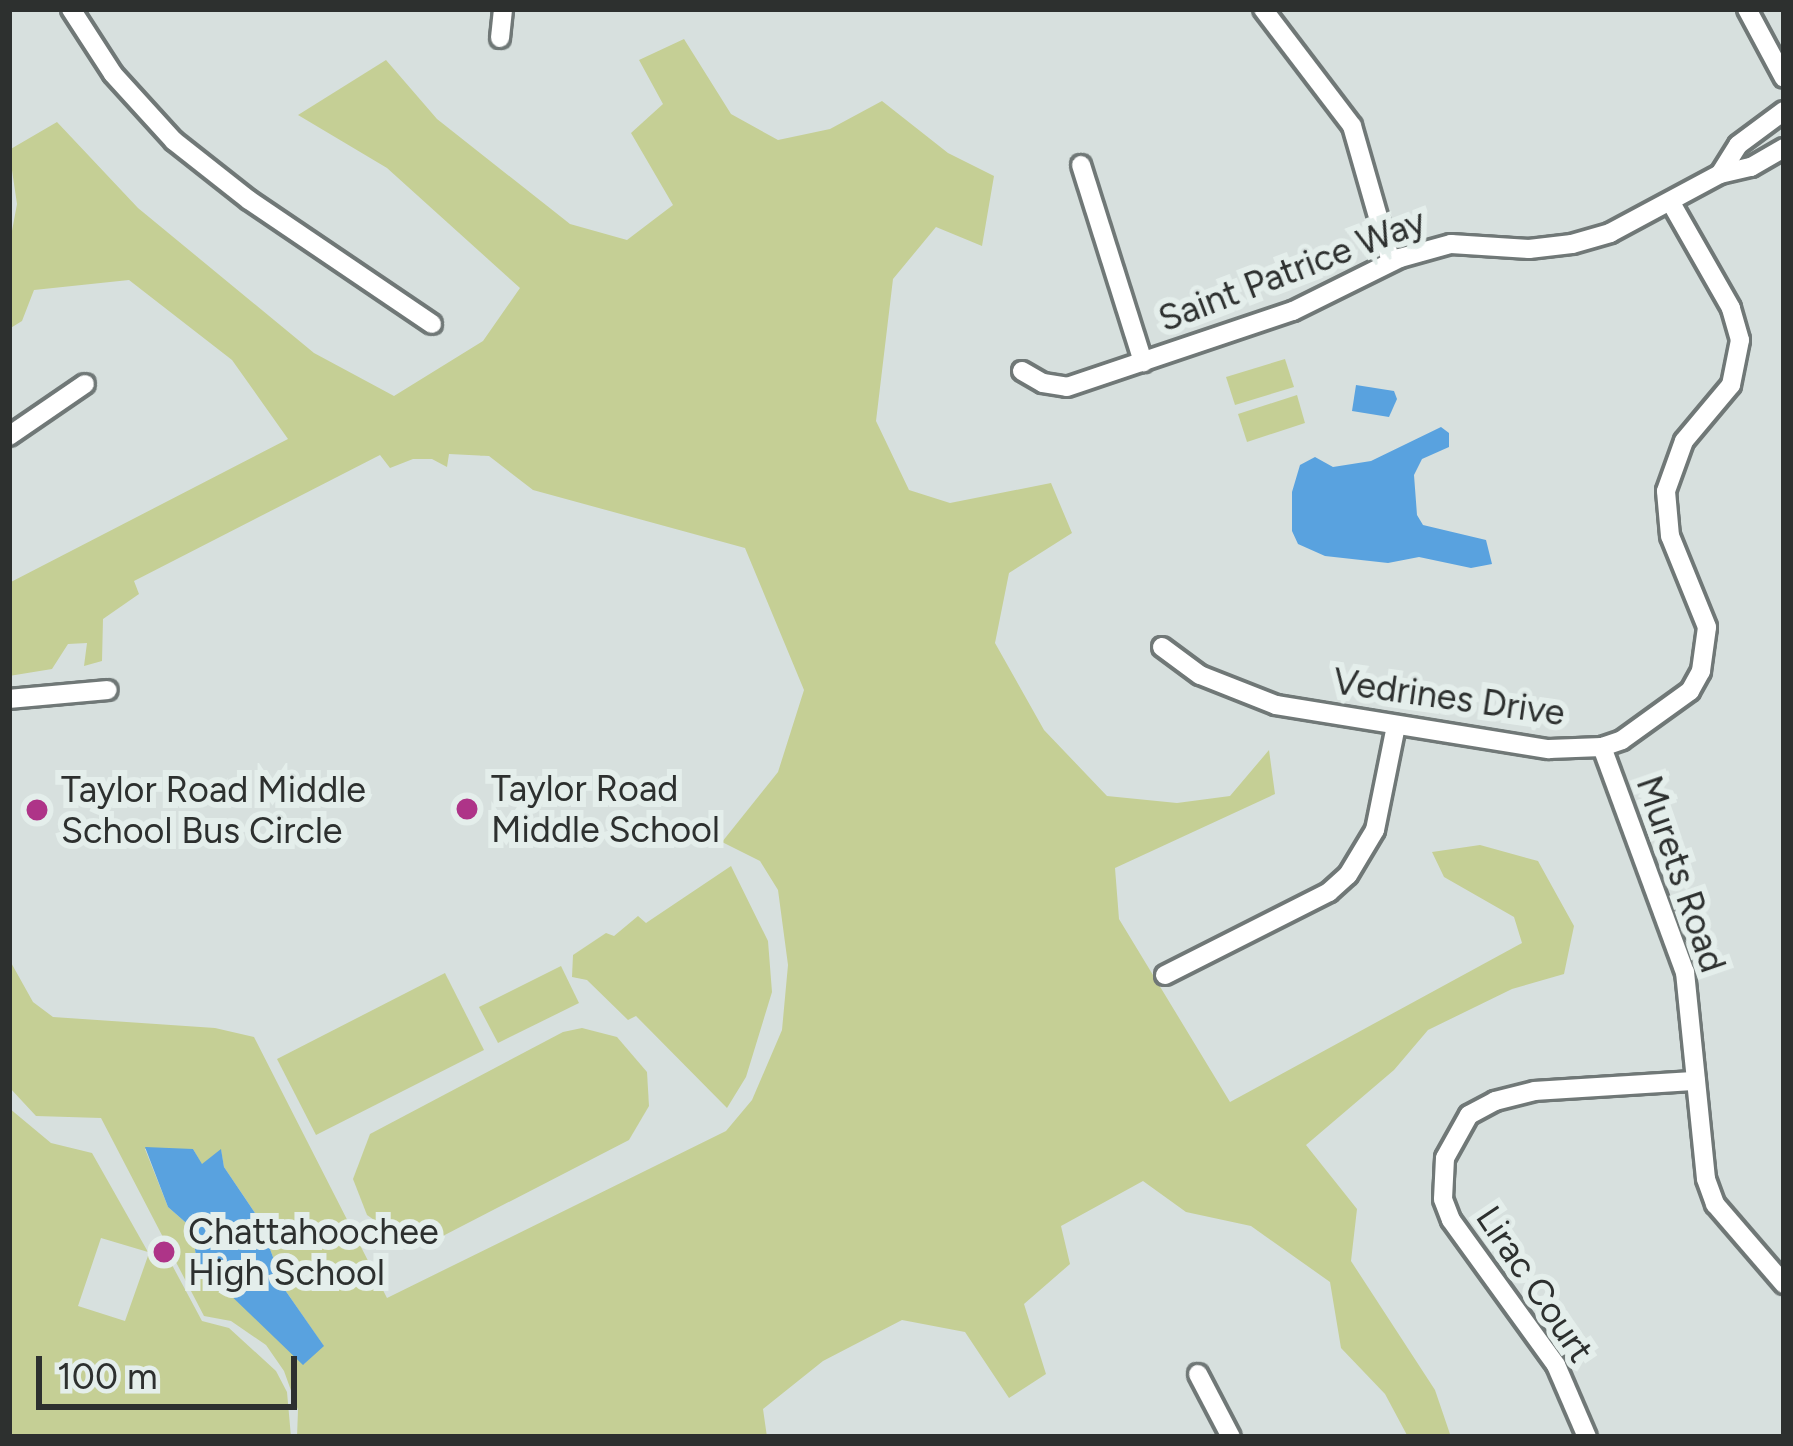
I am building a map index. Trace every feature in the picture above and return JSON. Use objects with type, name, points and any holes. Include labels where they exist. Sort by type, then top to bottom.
[{"type":"street","points":[[71,9],[113,74],[175,141],[249,200],[433,324]]},
{"type":"street","points":[[500,38],[503,9]]},
{"type":"street","points":[[1264,9],[1352,126],[1391,262]]},
{"type":"street","points":[[1747,9],[1784,78]]},
{"type":"street","name":"Saint Patrice Way","points":[[1720,174],[1738,145],[1784,111]]},
{"type":"street","name":"Saint Patrice Way","points":[[1022,371],[1043,383],[1067,387],[1293,310],[1391,262],[1451,244],[1529,248],[1572,244],[1671,203],[1720,174],[1751,167],[1784,148]]},
{"type":"street","points":[[1081,165],[1143,362]]},
{"type":"street","name":"Vedrines Drive","points":[[1162,647],[1201,675],[1249,698],[1549,748],[1602,747],[1645,728],[1690,691],[1706,650],[1703,607],[1670,536],[1666,491],[1684,441],[1731,385],[1740,340],[1731,308],[1671,203]]},
{"type":"street","points":[[9,436],[86,384]]},
{"type":"street","points":[[9,699],[108,690]]},
{"type":"street","points":[[1165,975],[1329,892],[1348,875],[1375,830],[1396,726]]},
{"type":"street","name":"Murets Road","points":[[1602,747],[1685,972],[1706,1179],[1715,1204],[1784,1284]]},
{"type":"street","name":"Lirac Court","points":[[1587,1437],[1556,1365],[1451,1220],[1443,1199],[1444,1158],[1468,1115],[1495,1100],[1535,1091],[1696,1081]]},
{"type":"street","points":[[1198,1374],[1231,1437]]},
{"type":"green space","points":[[684,39],[731,114],[778,140],[830,129],[882,101],[948,153],[994,176],[982,246],[936,227],[893,279],[876,421],[909,490],[950,503],[1051,483],[1072,533],[1009,573],[995,643],[1044,730],[1107,796],[1177,803],[1230,796],[1269,750],[1275,794],[1115,868],[1119,919],[1230,1102],[1522,943],[1514,917],[1444,877],[1432,852],[1480,845],[1538,861],[1574,926],[1564,974],[1512,989],[1428,1030],[1394,1070],[1306,1145],[1357,1209],[1351,1261],[1435,1390],[1451,1437],[1408,1437],[1385,1394],[1341,1348],[1330,1282],[1251,1226],[1186,1212],[1143,1181],[1061,1226],[1070,1264],[1024,1304],[1046,1374],[1009,1398],[965,1332],[902,1320],[823,1361],[763,1409],[767,1437],[297,1437],[298,1410],[284,1371],[266,1345],[231,1321],[204,1316],[101,1118],[36,1116],[9,1087],[9,959],[33,1002],[53,1017],[215,1028],[254,1037],[387,1298],[726,1131],[752,1100],[782,1030],[788,965],[778,890],[760,861],[722,842],[778,772],[804,690],[745,548],[533,490],[489,456],[449,454],[447,467],[432,459],[413,459],[390,468],[380,455],[134,581],[139,594],[103,619],[102,661],[84,666],[87,643],[68,644],[52,669],[9,676],[9,583],[288,439],[232,360],[129,280],[34,290],[22,321],[9,329],[9,247],[17,204],[9,150],[57,122],[138,208],[314,353],[394,396],[483,341],[520,288],[387,168],[298,115],[386,60],[437,119],[570,224],[627,240],[673,205],[631,133],[663,104],[639,60]],"holes":[[[145,1149],[193,1149],[202,1165],[221,1150],[224,1167],[259,1219],[285,1290],[323,1345],[304,1364],[197,1263],[192,1228],[168,1207]]]},
{"type":"green space","points":[[1285,359],[1294,387],[1235,405],[1226,377]]},
{"type":"green space","points":[[1297,395],[1305,423],[1247,442],[1238,414]]},
{"type":"green space","points":[[731,866],[768,941],[772,992],[746,1077],[727,1108],[636,1016],[628,1020],[587,980],[572,977],[573,955],[606,933],[614,936],[638,916],[646,923]]},
{"type":"green space","points":[[561,966],[579,1003],[498,1043],[479,1007]]},
{"type":"green space","points":[[445,973],[484,1050],[316,1135],[277,1059]]},
{"type":"green space","points":[[582,1028],[617,1037],[647,1072],[649,1106],[629,1140],[437,1239],[400,1238],[367,1215],[353,1179],[370,1134],[563,1032]]},
{"type":"green space","points":[[9,1108],[51,1143],[92,1153],[148,1252],[101,1238],[78,1306],[125,1321],[149,1253],[164,1250],[202,1321],[229,1328],[276,1371],[287,1392],[291,1437],[9,1437]]},
{"type":"water","points":[[1356,385],[1394,391],[1397,399],[1389,417],[1352,411]]},
{"type":"water","points":[[1441,427],[1449,433],[1449,447],[1422,459],[1414,475],[1417,515],[1423,525],[1486,540],[1492,564],[1471,568],[1419,557],[1388,563],[1325,556],[1298,544],[1292,531],[1292,492],[1300,465],[1315,457],[1333,467],[1371,461]]},
{"type":"water","points":[[145,1147],[193,1149],[202,1164],[221,1149],[224,1167],[259,1219],[285,1290],[324,1346],[303,1365],[197,1263],[192,1228],[168,1207]]},
{"type":"place","name":"Taylor Road Middle School","points":[[467,809]]},
{"type":"place","name":"Taylor Road Middle School Bus Circle","points":[[37,810]]},
{"type":"place","name":"Chattahoochee High School","points":[[164,1252]]}]
